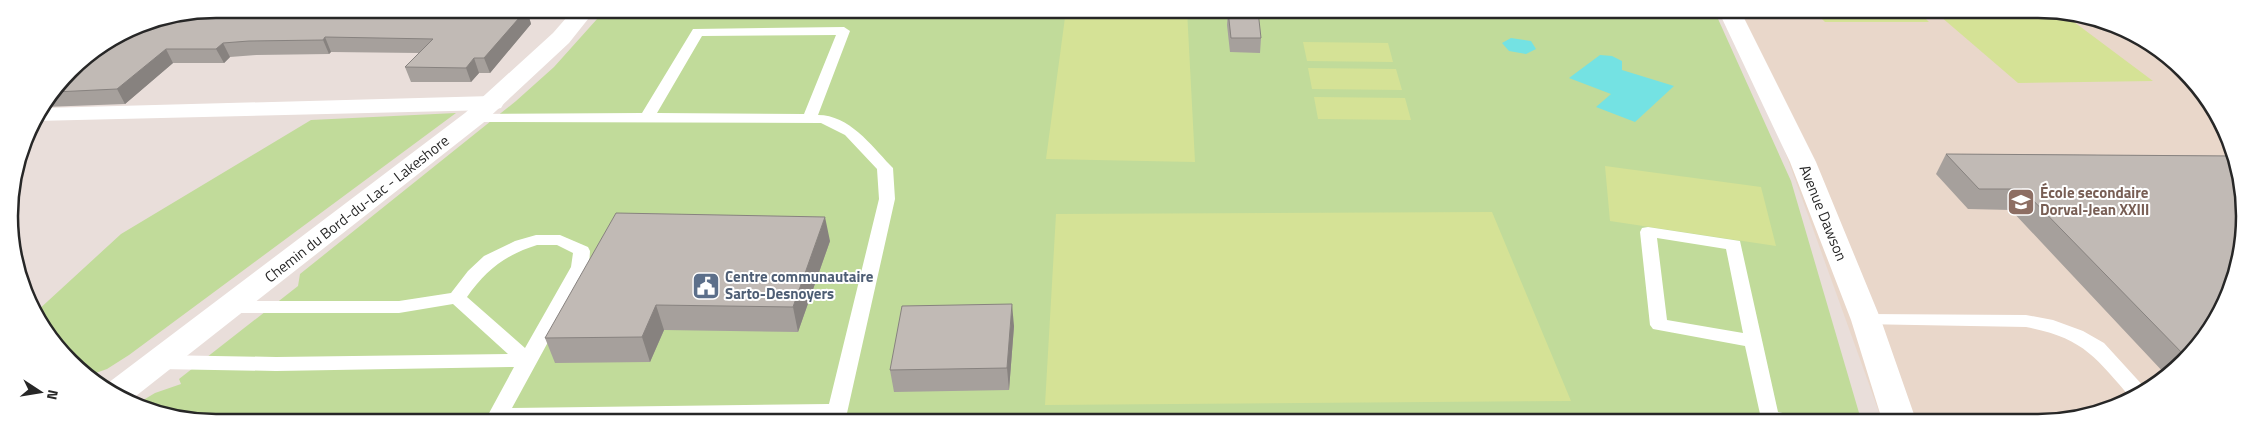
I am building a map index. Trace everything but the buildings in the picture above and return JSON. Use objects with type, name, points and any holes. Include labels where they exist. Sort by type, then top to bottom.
[{"type":"street","name":"Chemin du Bord-du-Lac - Lakeshore","points":[[119,389],[159,362],[231,307],[483,110],[561,38],[578,18]]},
{"type":"street","name":"Avenue Dawson","points":[[1733,18],[1803,162],[1866,320],[1897,414]]},
{"type":"street","points":[[46,114],[483,110]]},
{"type":"lane","points":[[647,117],[698,32],[844,31],[809,118]]},
{"type":"lane","points":[[483,110],[647,117],[809,118],[824,119],[850,132],[885,168],[886,199],[837,414]]},
{"type":"lane","points":[[1752,341],[1659,325],[1648,232],[1734,245],[1768,414]]},
{"type":"lane","points":[[231,307],[399,307],[457,298],[476,271],[489,259],[509,248],[536,240],[560,240],[582,251],[580,267],[499,414]]},
{"type":"lane","points":[[457,298],[527,360]]},
{"type":"lane","points":[[1866,320],[2026,321],[2053,326],[2077,335],[2097,348],[2134,389]]},
{"type":"lane","points":[[159,362],[276,364],[527,360]]},
{"type":"shaded area","name":"École secondaire Dorval-Jean XXIII","points":[[1737,18],[2063,19],[2088,24],[2125,38],[2147,51],[2168,67],[2186,85],[2209,117],[2225,152],[2232,179],[2186,347],[2168,365],[2136,388],[2101,404],[2076,411],[2050,414],[1880,414]]},
{"type":"green space","points":[[598,18],[1718,18],[1791,181],[1859,414],[203,414],[177,411],[143,400],[155,393],[181,384],[179,379],[298,286],[300,274],[516,101],[554,67]]},
{"type":"green space","points":[[1065,18],[1187,18],[1195,162],[1046,159]]},
{"type":"green space","points":[[1821,18],[1925,18],[1929,22],[1825,22]]},
{"type":"green space","points":[[1942,18],[2050,18],[2072,20],[2153,81],[2018,83]]},
{"type":"green space","points":[[1303,42],[1388,43],[1393,62],[1307,61]]},
{"type":"green space","points":[[1308,68],[1396,69],[1402,90],[1312,89]]},
{"type":"green space","points":[[1314,97],[1405,98],[1411,120],[1318,119]]},
{"type":"green space","points":[[456,113],[129,355],[107,369],[95,373],[85,365],[59,337],[40,308],[121,234],[311,120]]},
{"type":"green space","points":[[1605,166],[1761,187],[1776,246],[1610,221]]},
{"type":"green space","points":[[1492,212],[1571,401],[1045,405],[1056,214]]},
{"type":"water","points":[[1511,38],[1531,41],[1536,49],[1526,54],[1509,51],[1502,43]]},
{"type":"water","points":[[1600,55],[1612,56],[1622,61],[1622,70],[1674,86],[1635,122],[1596,107],[1611,94],[1569,78]]},
{"type":"place","name":"École secondaire Dorval-Jean XXIII","points":[[2021,202]]},
{"type":"place","name":"Centre communautaire Sarto-Desnoyers","points":[[706,286]]}]
